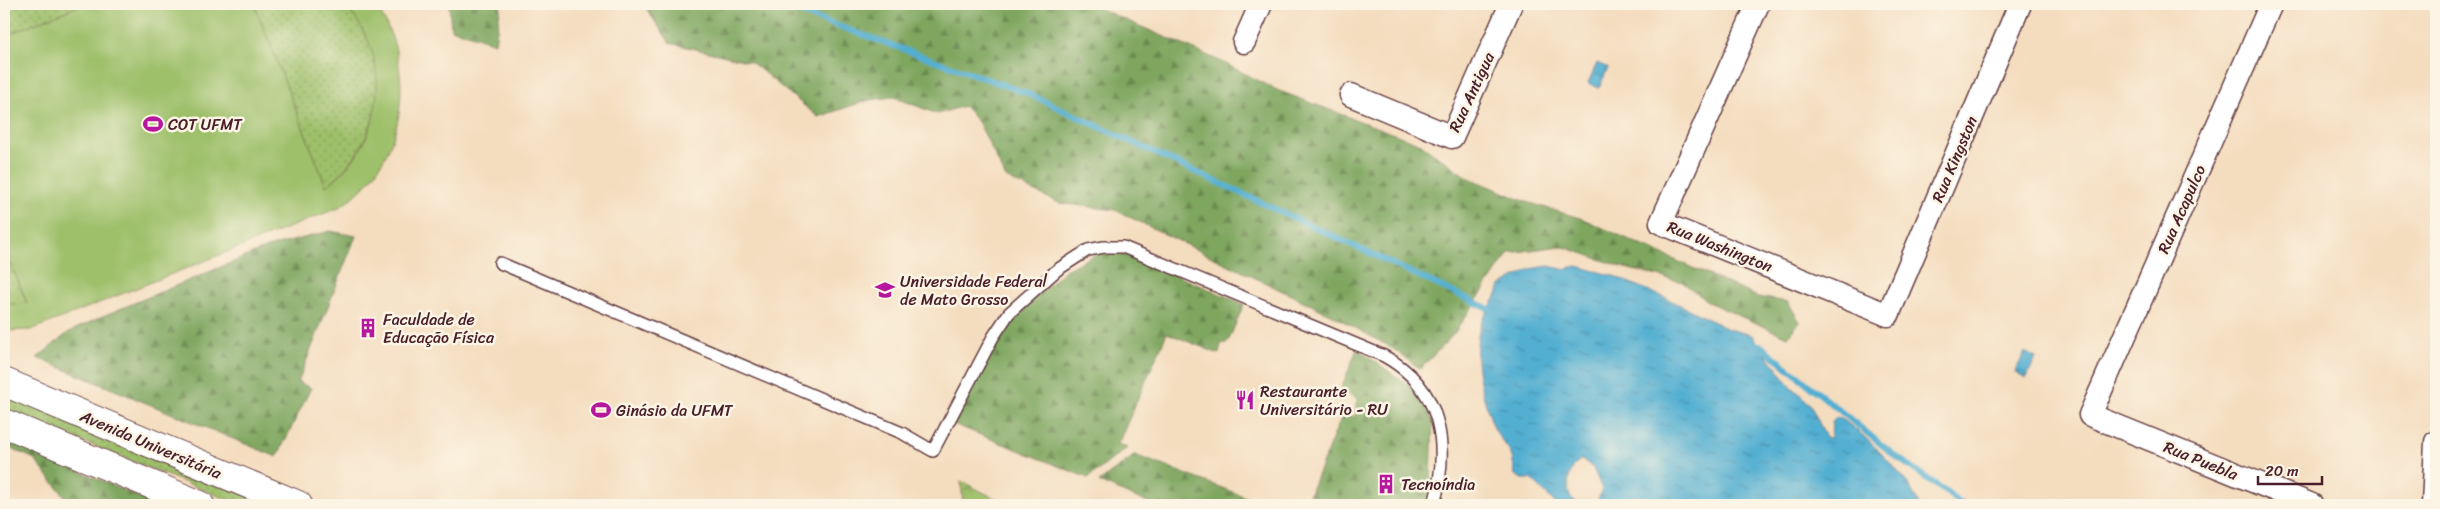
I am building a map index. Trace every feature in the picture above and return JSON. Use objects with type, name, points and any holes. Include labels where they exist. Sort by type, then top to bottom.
[{"type":"street","points":[[1244,42],[1261,4]]},
{"type":"street","name":"Rua Antigua","points":[[1351,95],[1452,137],[1511,4]]},
{"type":"street","name":"Rua Washington","points":[[1758,4],[1661,223],[1888,315]]},
{"type":"street","name":"Rua Kingston","points":[[1888,315],[2020,4]]},
{"type":"street","name":"Rua Acapulco","points":[[2090,415],[2271,4]]},
{"type":"street","name":"Avenida Universitária","points":[[4,382],[298,505]]},
{"type":"street","name":"Rua Puebla","points":[[2090,415],[2312,505]]},
{"type":"street","points":[[4,423],[200,505]]},
{"type":"street","points":[[2433,505],[2436,442]]},
{"type":"lane","points":[[500,263],[902,433],[933,451],[993,337],[1009,313],[1057,270],[1088,250],[1104,246],[1123,247],[1384,356],[1403,366],[1425,393],[1439,422],[1441,457],[1434,505]]},
{"type":"green space","points":[[4,4],[84,4],[4,36]]},
{"type":"green space","name":"COT UFMT","points":[[84,4],[254,4],[326,186],[346,168],[361,147],[371,124],[376,98],[376,73],[371,48],[360,24],[343,4],[375,4],[389,29],[397,57],[401,86],[399,114],[392,142],[379,167],[361,190],[338,208],[31,330],[4,331],[4,305],[27,303],[4,246],[4,36]]},
{"type":"green space","points":[[254,4],[343,4],[360,25],[372,49],[377,73],[377,98],[371,123],[361,146],[346,168],[326,186]]},
{"type":"green space","points":[[449,4],[501,4],[495,43],[451,29]]},
{"type":"green space","points":[[643,4],[1089,4],[1220,61],[1277,90],[1421,144],[1467,177],[1527,202],[1583,219],[1758,297],[1788,302],[1800,322],[1788,337],[1710,303],[1682,282],[1625,268],[1561,246],[1509,253],[1453,335],[1420,369],[1392,348],[1332,315],[1115,210],[1059,203],[1006,178],[979,123],[964,106],[937,114],[894,97],[869,100],[818,117],[751,62],[670,43]]},
{"type":"green space","points":[[330,231],[356,236],[298,382],[311,388],[277,457],[37,358],[69,332],[105,315],[269,247]]},
{"type":"green space","points":[[4,246],[27,304],[4,305]]},
{"type":"green space","points":[[1104,250],[1124,253],[1244,304],[1228,342],[1221,344],[1219,354],[1167,333],[1118,444],[1127,448],[1088,478],[951,423],[1010,321],[1065,270]]},
{"type":"green space","points":[[1357,349],[1417,391],[1433,422],[1430,505],[1305,505],[1343,413],[1355,417],[1357,398],[1341,389]]},
{"type":"green space","points":[[4,391],[281,505],[241,505],[22,417],[4,409]]},
{"type":"green space","points":[[4,438],[139,497],[163,505],[72,505],[33,458],[4,446]]},
{"type":"green space","points":[[1135,455],[1267,505],[1153,505],[1099,482]]},
{"type":"green space","points":[[961,481],[1008,505],[963,505]]},
{"type":"water","points":[[1597,63],[1608,68],[1599,88],[1588,83]]},
{"type":"water","points":[[1548,266],[1563,269],[1577,266],[1614,276],[1668,299],[1728,329],[1752,335],[1787,382],[1810,404],[1826,437],[1831,438],[1832,423],[1836,417],[1844,420],[1885,457],[1908,484],[1919,505],[1585,505],[1597,502],[1602,489],[1593,468],[1582,459],[1574,466],[1571,472],[1568,490],[1572,500],[1583,505],[1557,505],[1531,479],[1522,479],[1515,475],[1511,454],[1498,436],[1486,406],[1477,356],[1479,331],[1500,286],[1530,269]]},
{"type":"water","points":[[2025,352],[2036,358],[2026,378],[2015,372]]},
{"type":"waterway","points":[[776,4],[1029,94],[1496,311]]},
{"type":"waterway","points":[[1754,345],[1760,345],[1894,455],[1964,505]]},
{"type":"place","name":"COT UFMT","points":[[153,124]]},
{"type":"place","name":"Universidade Federal de Mato Grosso","points":[[885,290]]},
{"type":"place","name":"Faculdade de Educação Física","points":[[368,328]]},
{"type":"place","name":"Restaurante Universitário - RU","points":[[1245,400]]},
{"type":"place","name":"Ginásio da UFMT","points":[[601,410]]},
{"type":"place","name":"Tecnoíndia","points":[[1386,484]]}]
